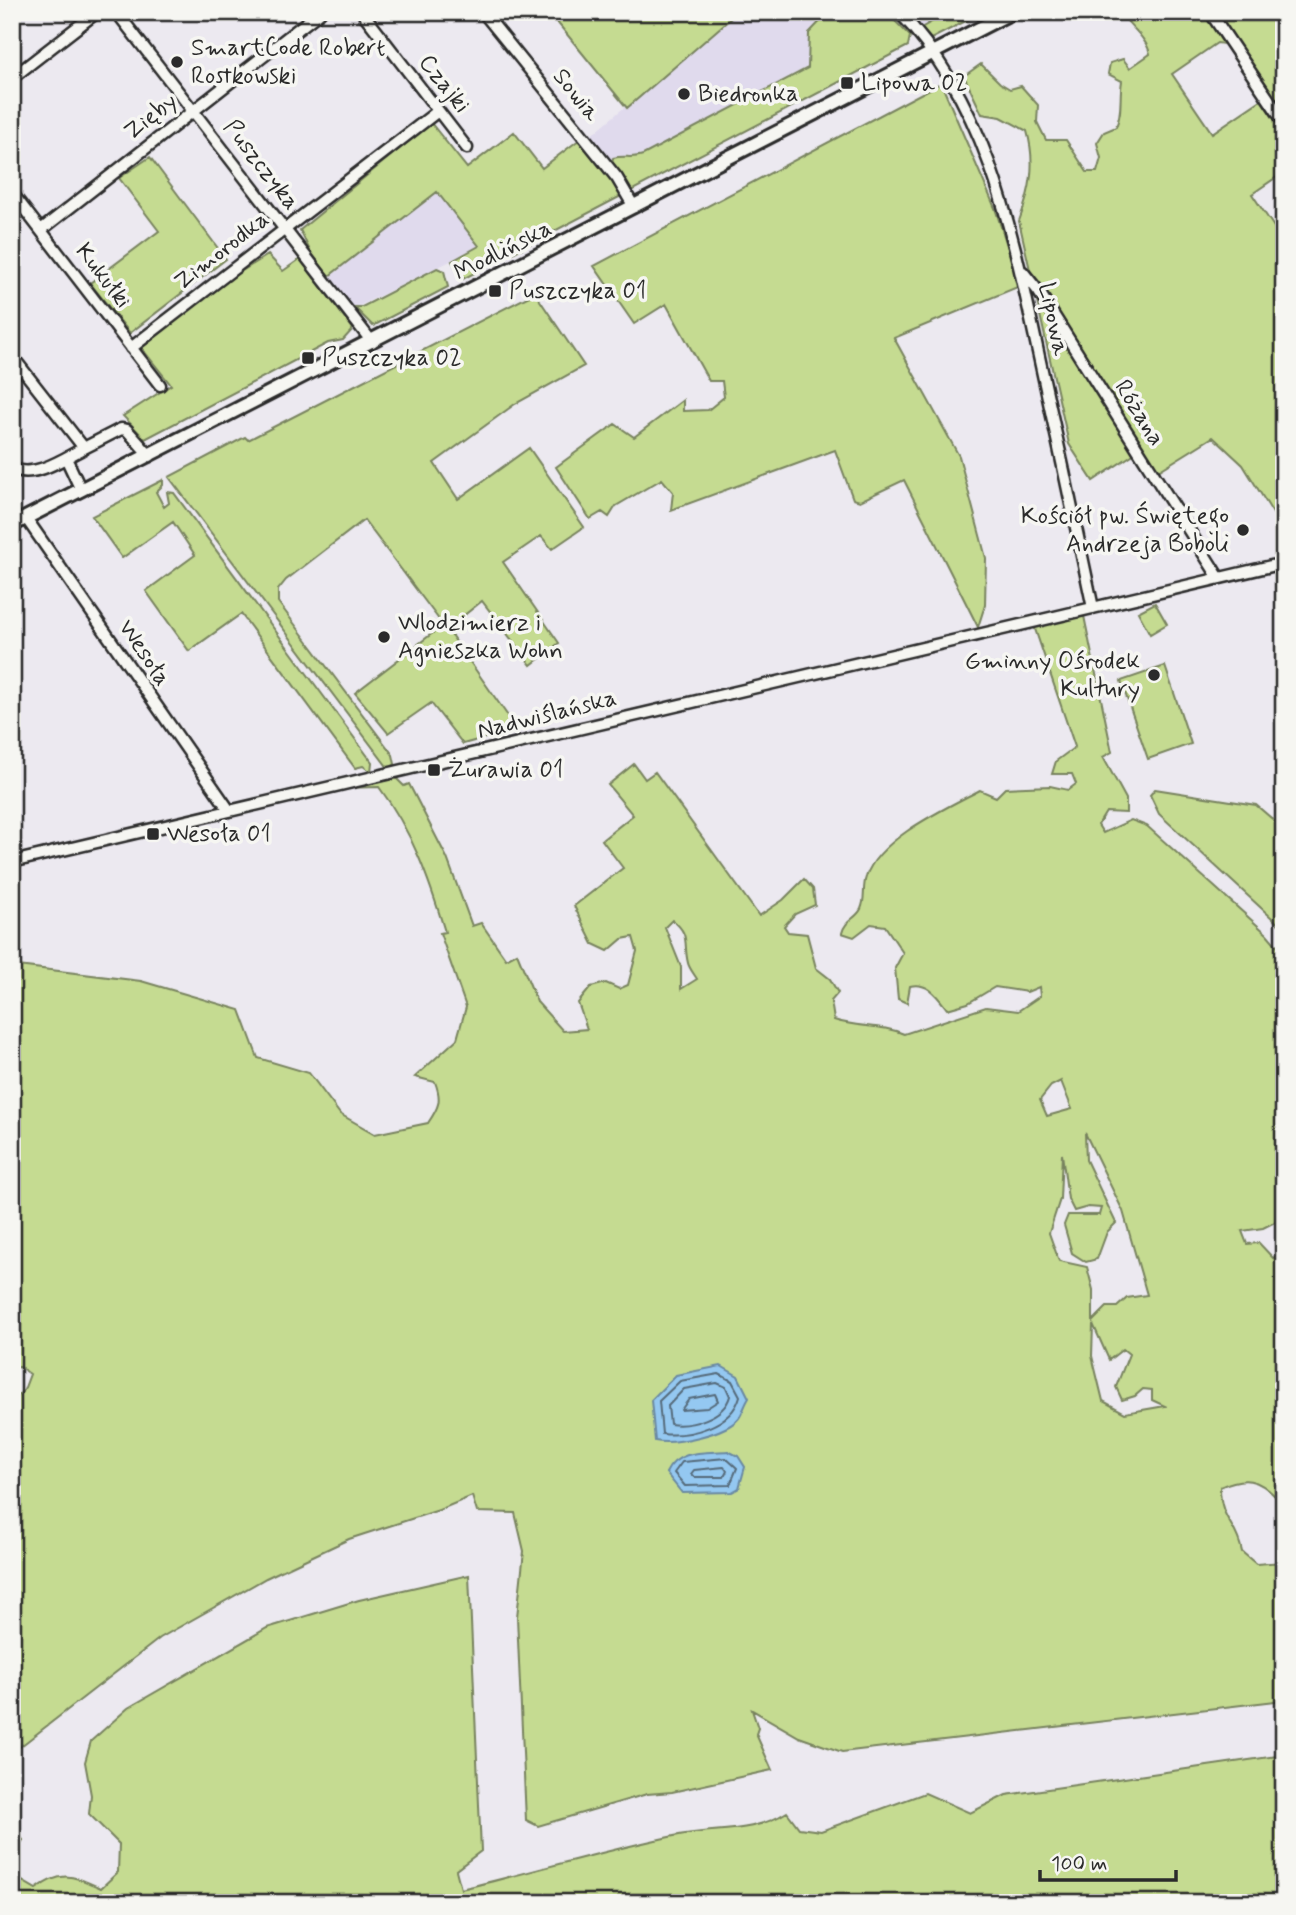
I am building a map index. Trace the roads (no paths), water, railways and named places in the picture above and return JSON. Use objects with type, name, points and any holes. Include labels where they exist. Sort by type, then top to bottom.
[{"type":"main road","name":"Modlińska","points":[[12,525],[1012,12]]},
{"type":"street","points":[[12,78],[98,12],[110,17],[118,13]]},
{"type":"street","name":"Zięby","points":[[41,230],[320,12]]},
{"type":"street","name":"Czajki","points":[[362,12],[467,148]]},
{"type":"street","name":"Sowia","points":[[483,12],[617,178],[634,207]]},
{"type":"street","name":"Lipowa","points":[[899,12],[934,53],[988,156],[1012,228],[1093,608]]},
{"type":"street","points":[[1210,12],[1284,122]]},
{"type":"street","name":"Puszczyka","points":[[118,13],[372,342]]},
{"type":"street","name":"Zimorodka","points":[[131,348],[438,111]]},
{"type":"street","name":"Kukułki","points":[[12,193],[160,385]]},
{"type":"street","name":"Różana","points":[[1021,271],[1039,292],[1219,578]]},
{"type":"street","points":[[12,356],[84,448]]},
{"type":"street","points":[[12,468],[19,472],[33,471],[121,429],[127,430],[150,456]]},
{"type":"street","points":[[66,457],[81,490]]},
{"type":"street","name":"Wesoła","points":[[26,518],[229,810]]},
{"type":"street","name":"Nadwiślańska","points":[[12,862],[1284,563]]},
{"type":"water","points":[[721,1366],[738,1376],[749,1398],[739,1418],[723,1429],[699,1437],[655,1441],[651,1400],[676,1375]]},
{"type":"water","points":[[728,1451],[738,1456],[745,1467],[739,1488],[732,1492],[682,1493],[666,1473],[671,1465],[684,1456]]},
{"type":"place","name":"SmartCode Robert Rostkowski","points":[[177,62]]},
{"type":"place","name":"Lipowa 02","points":[[847,83]]},
{"type":"place","name":"Biedronka","points":[[684,94]]},
{"type":"place","name":"Puszczyka 01","points":[[495,291]]},
{"type":"place","name":"Puszczyka 02","points":[[308,358]]},
{"type":"place","name":"Kościół pw. Świętego Andrzeja Boboli","points":[[1243,530]]},
{"type":"place","name":"Wlodzimierz i Agnieszka Wohn","points":[[384,637]]},
{"type":"place","name":"Gminny Ośrodek Kultury","points":[[1154,675]]},
{"type":"place","name":"Żurawia 01","points":[[434,770]]},
{"type":"place","name":"Wesoła 01","points":[[153,834]]}]
